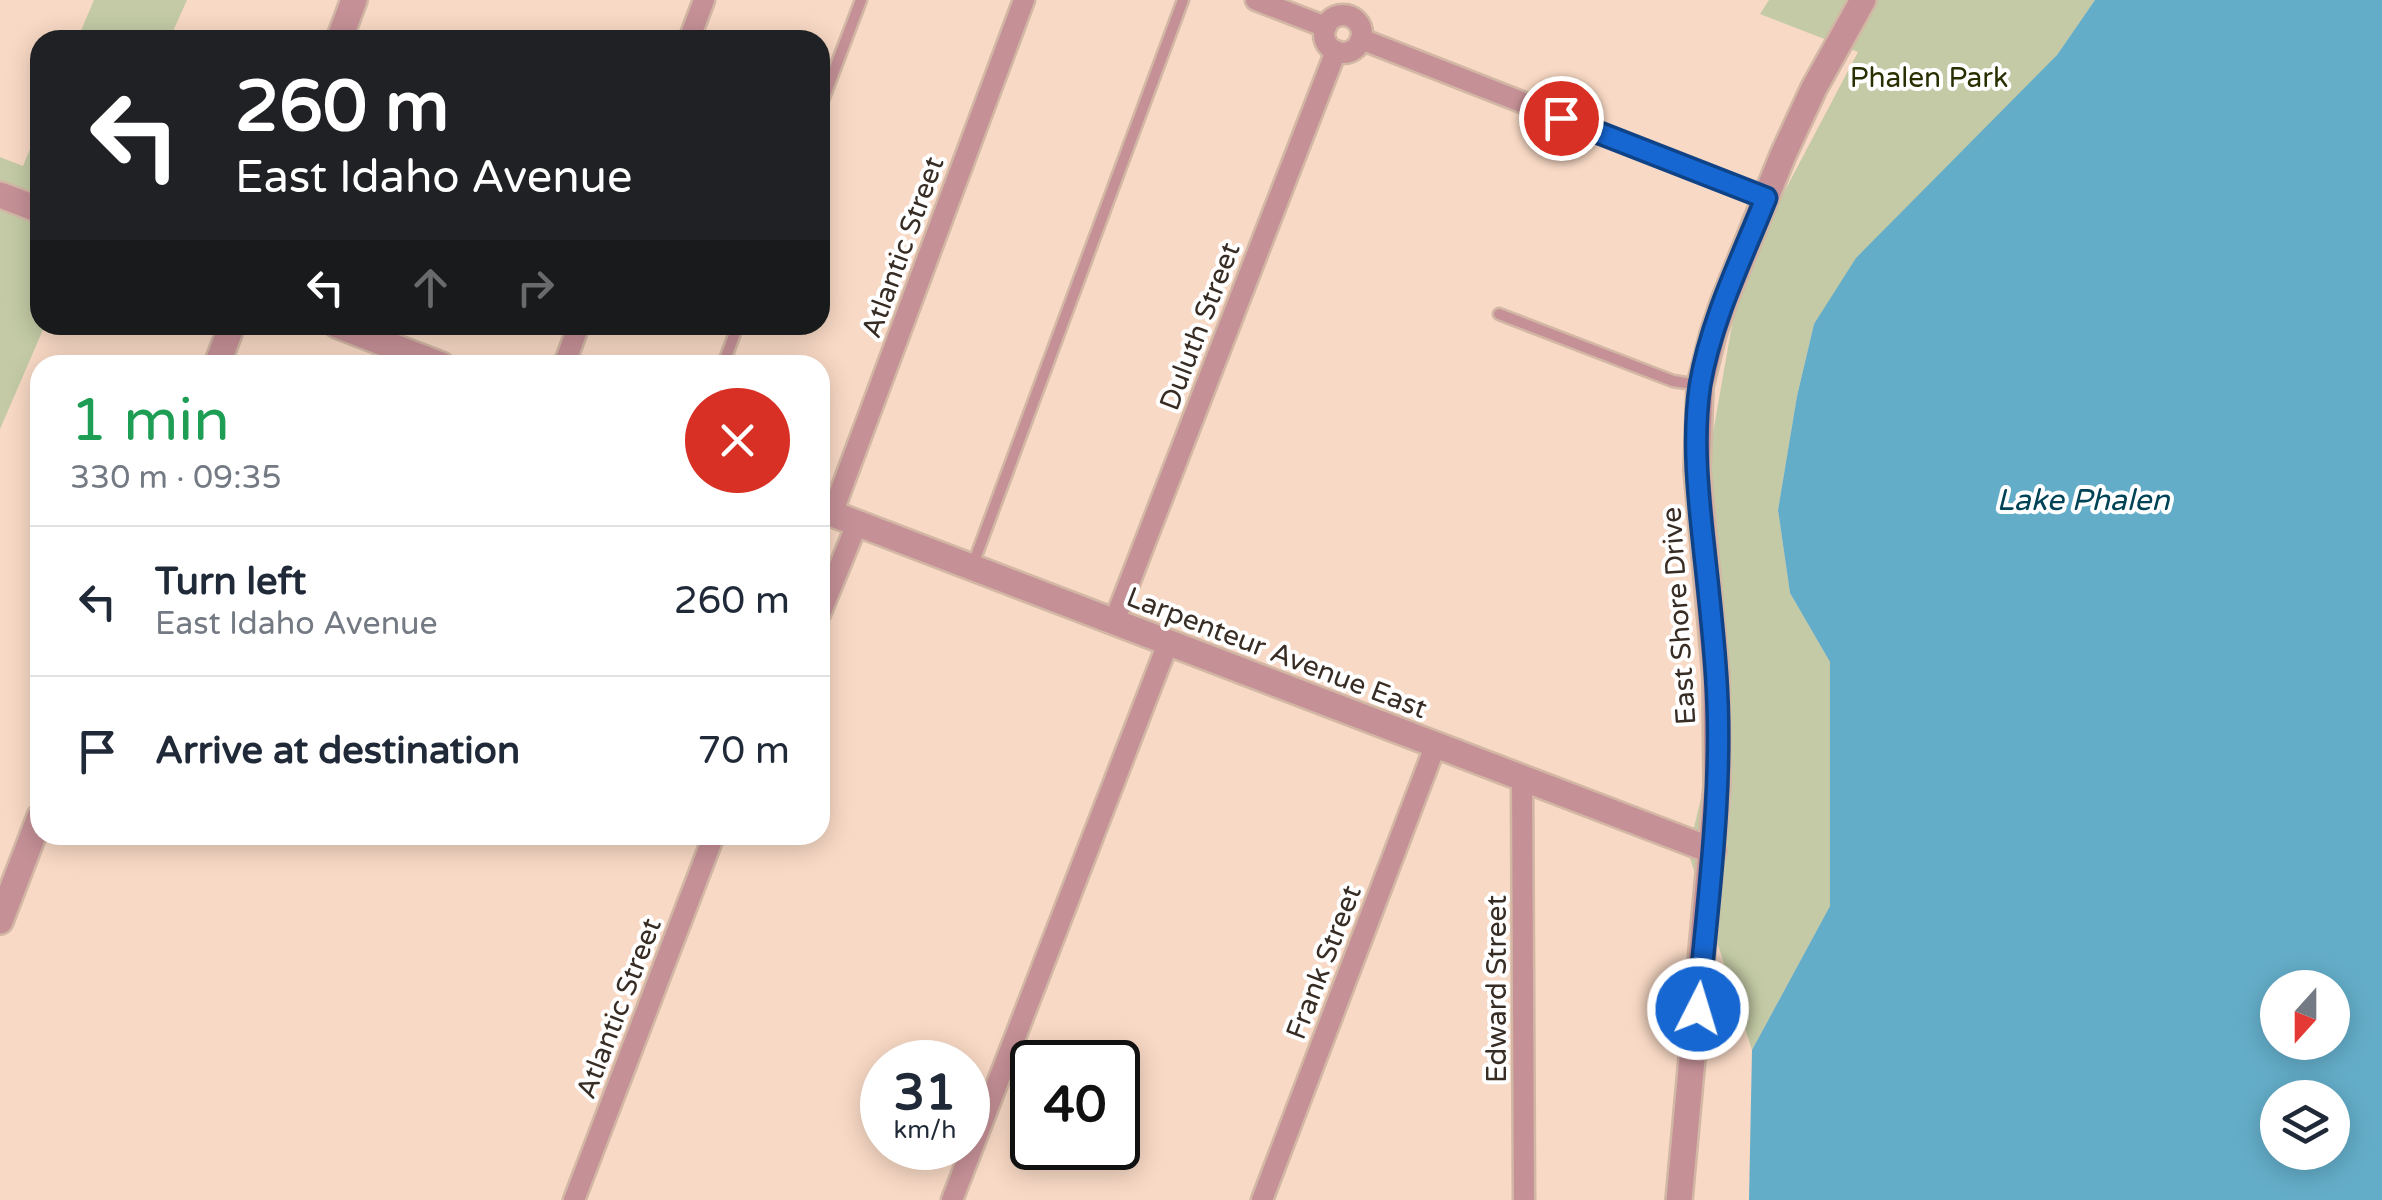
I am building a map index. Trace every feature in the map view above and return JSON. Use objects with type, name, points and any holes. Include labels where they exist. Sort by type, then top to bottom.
[{"type":"street","points":[[343,30],[354,0]]},
{"type":"street","points":[[693,30],[704,0]]},
{"type":"street","name":"Atlantic Street","points":[[830,502],[1024,0]]},
{"type":"street","points":[[1256,0],[1326,27]]},
{"type":"street","name":"East Shore Drive","points":[[1680,1200],[1717,787],[1716,677],[1697,470],[1700,386],[1713,334],[1766,198],[1814,88],[1863,0]]},
{"type":"street","points":[[1352,8],[1361,28],[1361,40],[1354,49],[1336,51],[1325,38],[1326,27],[1332,18],[1352,8]]},
{"type":"street","points":[[1361,40],[1766,198]]},
{"type":"street","name":"Duluth Street","points":[[1114,622],[1336,51]]},
{"type":"street","points":[[0,194],[30,206]]},
{"type":"street","points":[[363,335],[415,355]]},
{"type":"street","name":"Larpenteur Avenue East","points":[[830,514],[1713,850]]},
{"type":"street","points":[[830,589],[856,524]]},
{"type":"street","points":[[952,1200],[1168,643]]},
{"type":"street","name":"Frank Street","points":[[1262,1200],[1436,744]]},
{"type":"street","name":"Edward Street","points":[[1522,778],[1524,1200]]},
{"type":"street","points":[[0,922],[30,844]]},
{"type":"street","name":"Atlantic Street","points":[[574,1200],[710,845]]},
{"type":"lane","points":[[830,82],[861,0]]},
{"type":"lane","points":[[971,568],[1183,0]]},
{"type":"lane","points":[[1499,314],[1673,381],[1700,386]]},
{"type":"green space","points":[[94,0],[187,0],[174,30],[81,30]]},
{"type":"green space","name":"Phalen Park","points":[[1769,0],[2095,0],[2057,55],[1814,324],[1797,396],[1778,510],[1790,593],[1830,662],[1830,906],[1752,1050],[1688,852],[1729,683],[1708,461],[1741,274],[1858,52],[1760,14]]},
{"type":"green space","points":[[30,149],[30,335],[41,335],[0,429],[0,157],[23,166]]},
{"type":"water","name":"Lake Phalen","points":[[2095,0],[2382,0],[2382,1200],[1749,1200],[1752,1050],[1830,906],[1830,662],[1790,593],[1778,510],[1797,396],[1814,324],[1856,258],[2057,55]]},
{"type":"route","points":[[1561,118],[1766,198],[1724,301],[1700,386],[1697,470],[1716,677],[1718,755],[1698,1009]]}]
